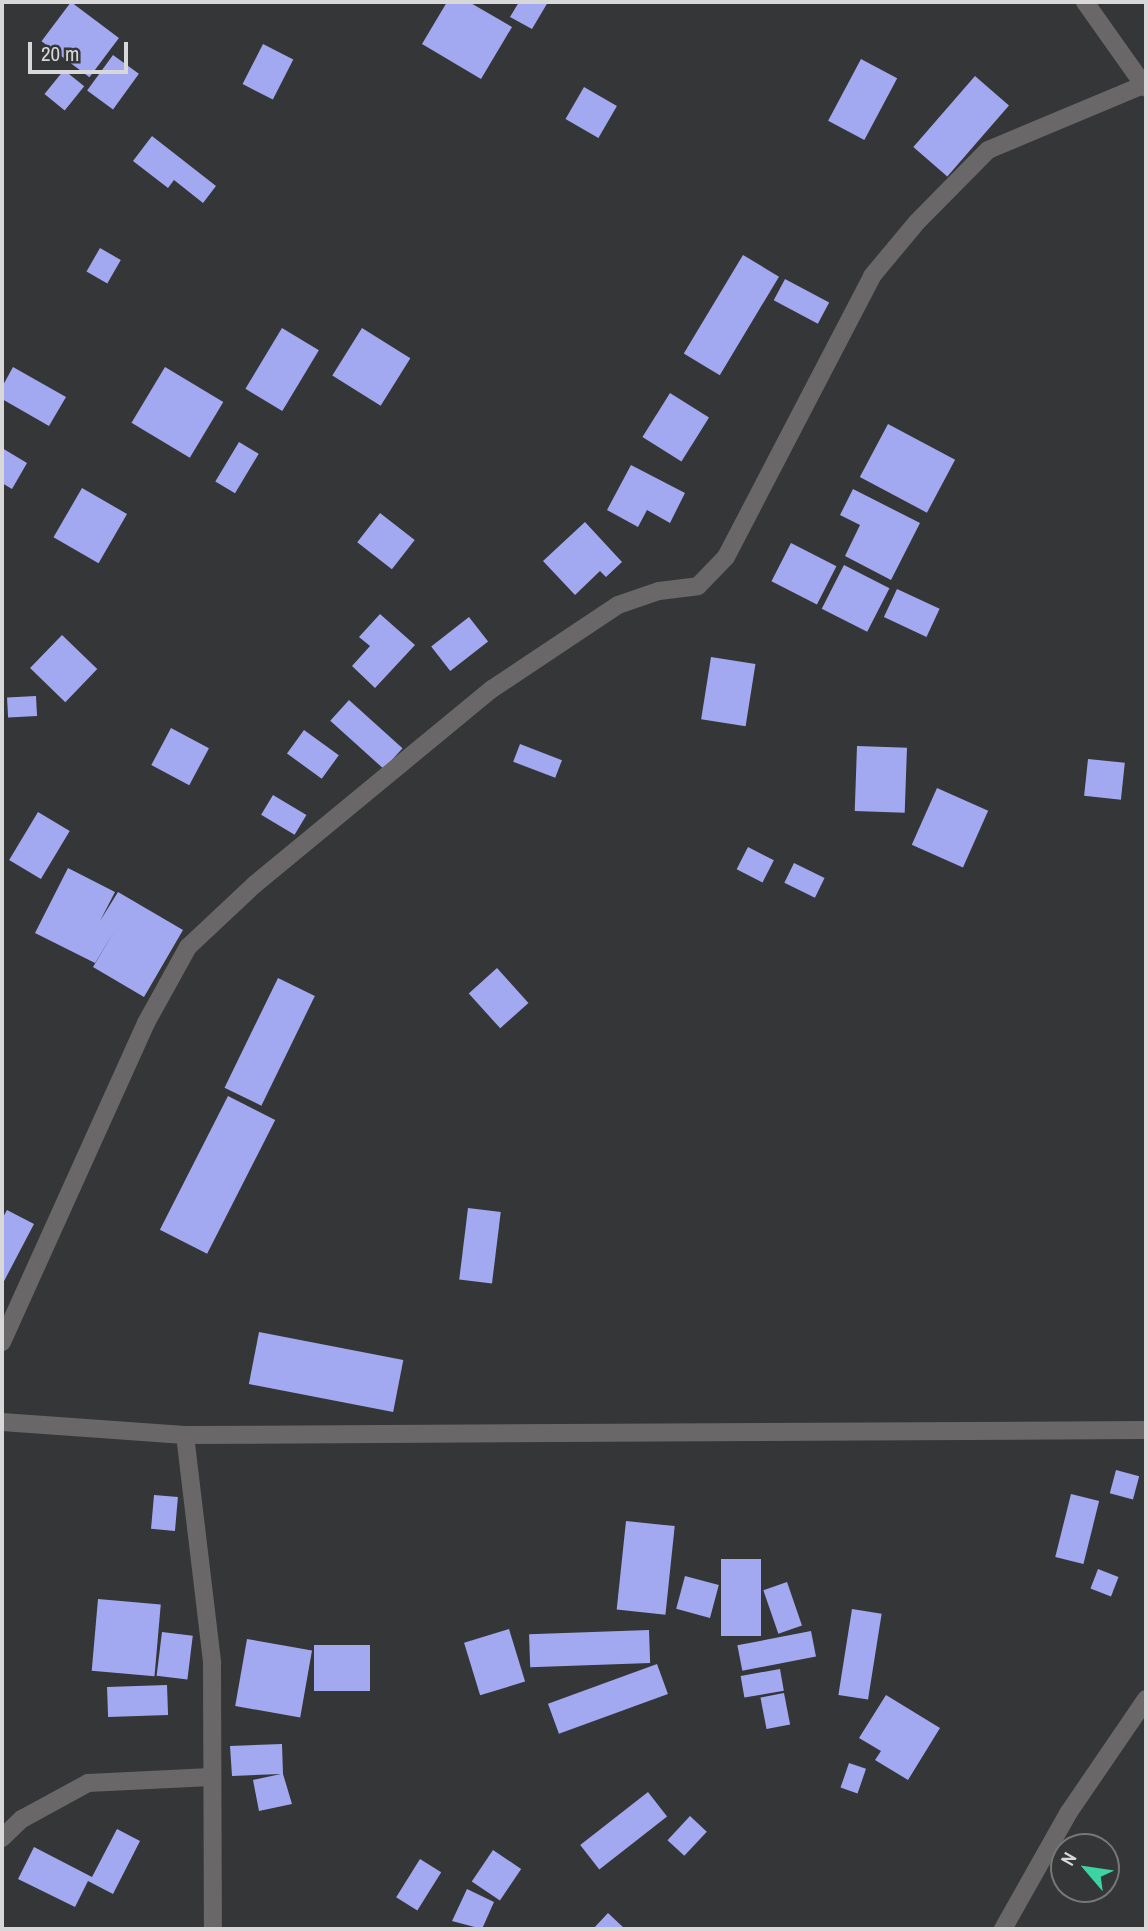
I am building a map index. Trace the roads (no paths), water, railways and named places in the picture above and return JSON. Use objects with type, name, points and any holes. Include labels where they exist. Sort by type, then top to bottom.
[{"type":"street","points":[[2,1342],[146,1023],[188,947],[254,885],[492,689],[618,605],[659,591],[698,586],[726,557],[872,275],[917,222],[988,150],[1145,86],[1086,2]]},
{"type":"street","points":[[2,1422],[185,1435],[1146,1430]]},
{"type":"street","points":[[185,1435],[212,1663],[213,1929]]},
{"type":"street","points":[[1003,1929],[1069,1812],[1146,1699]]},
{"type":"street","points":[[2,1838],[22,1819],[88,1783],[211,1777]]}]
